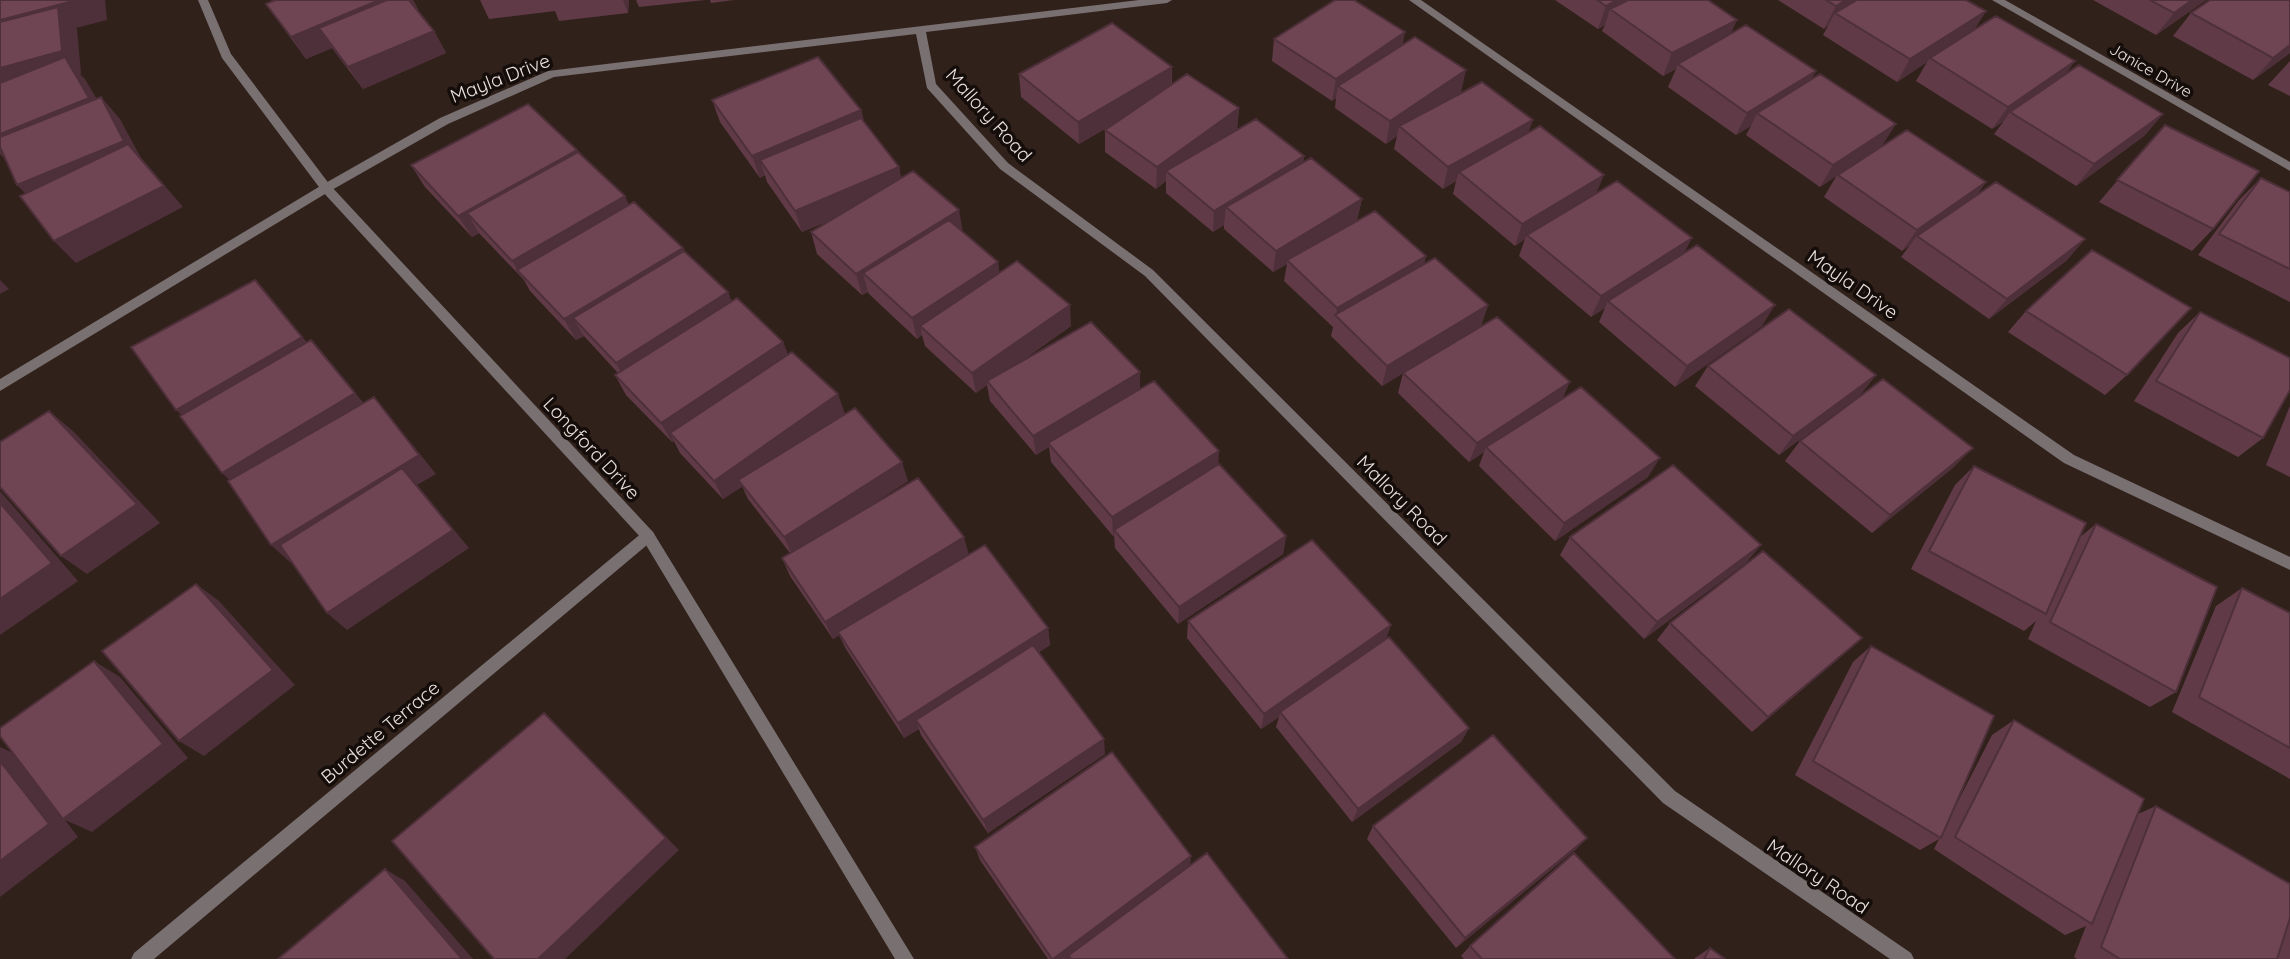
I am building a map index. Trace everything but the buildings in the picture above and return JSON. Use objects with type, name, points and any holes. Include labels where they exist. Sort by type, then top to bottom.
[{"type":"street","name":"Longford Drive","points":[[203,0],[226,55],[326,188],[648,536],[905,959]]},
{"type":"street","name":"Mayla Drive","points":[[0,386],[326,188],[444,121],[552,75],[1167,0]]},
{"type":"street","name":"Mayla Drive","points":[[1414,0],[2069,459],[2290,564]]},
{"type":"street","name":"Janice Drive","points":[[1997,0],[2290,167]]},
{"type":"street","name":"Mallory Road","points":[[920,29],[931,85],[1004,166],[1149,273],[1669,797],[1905,959]]},
{"type":"street","name":"Burdette Terrace","points":[[140,959],[648,536]]}]
